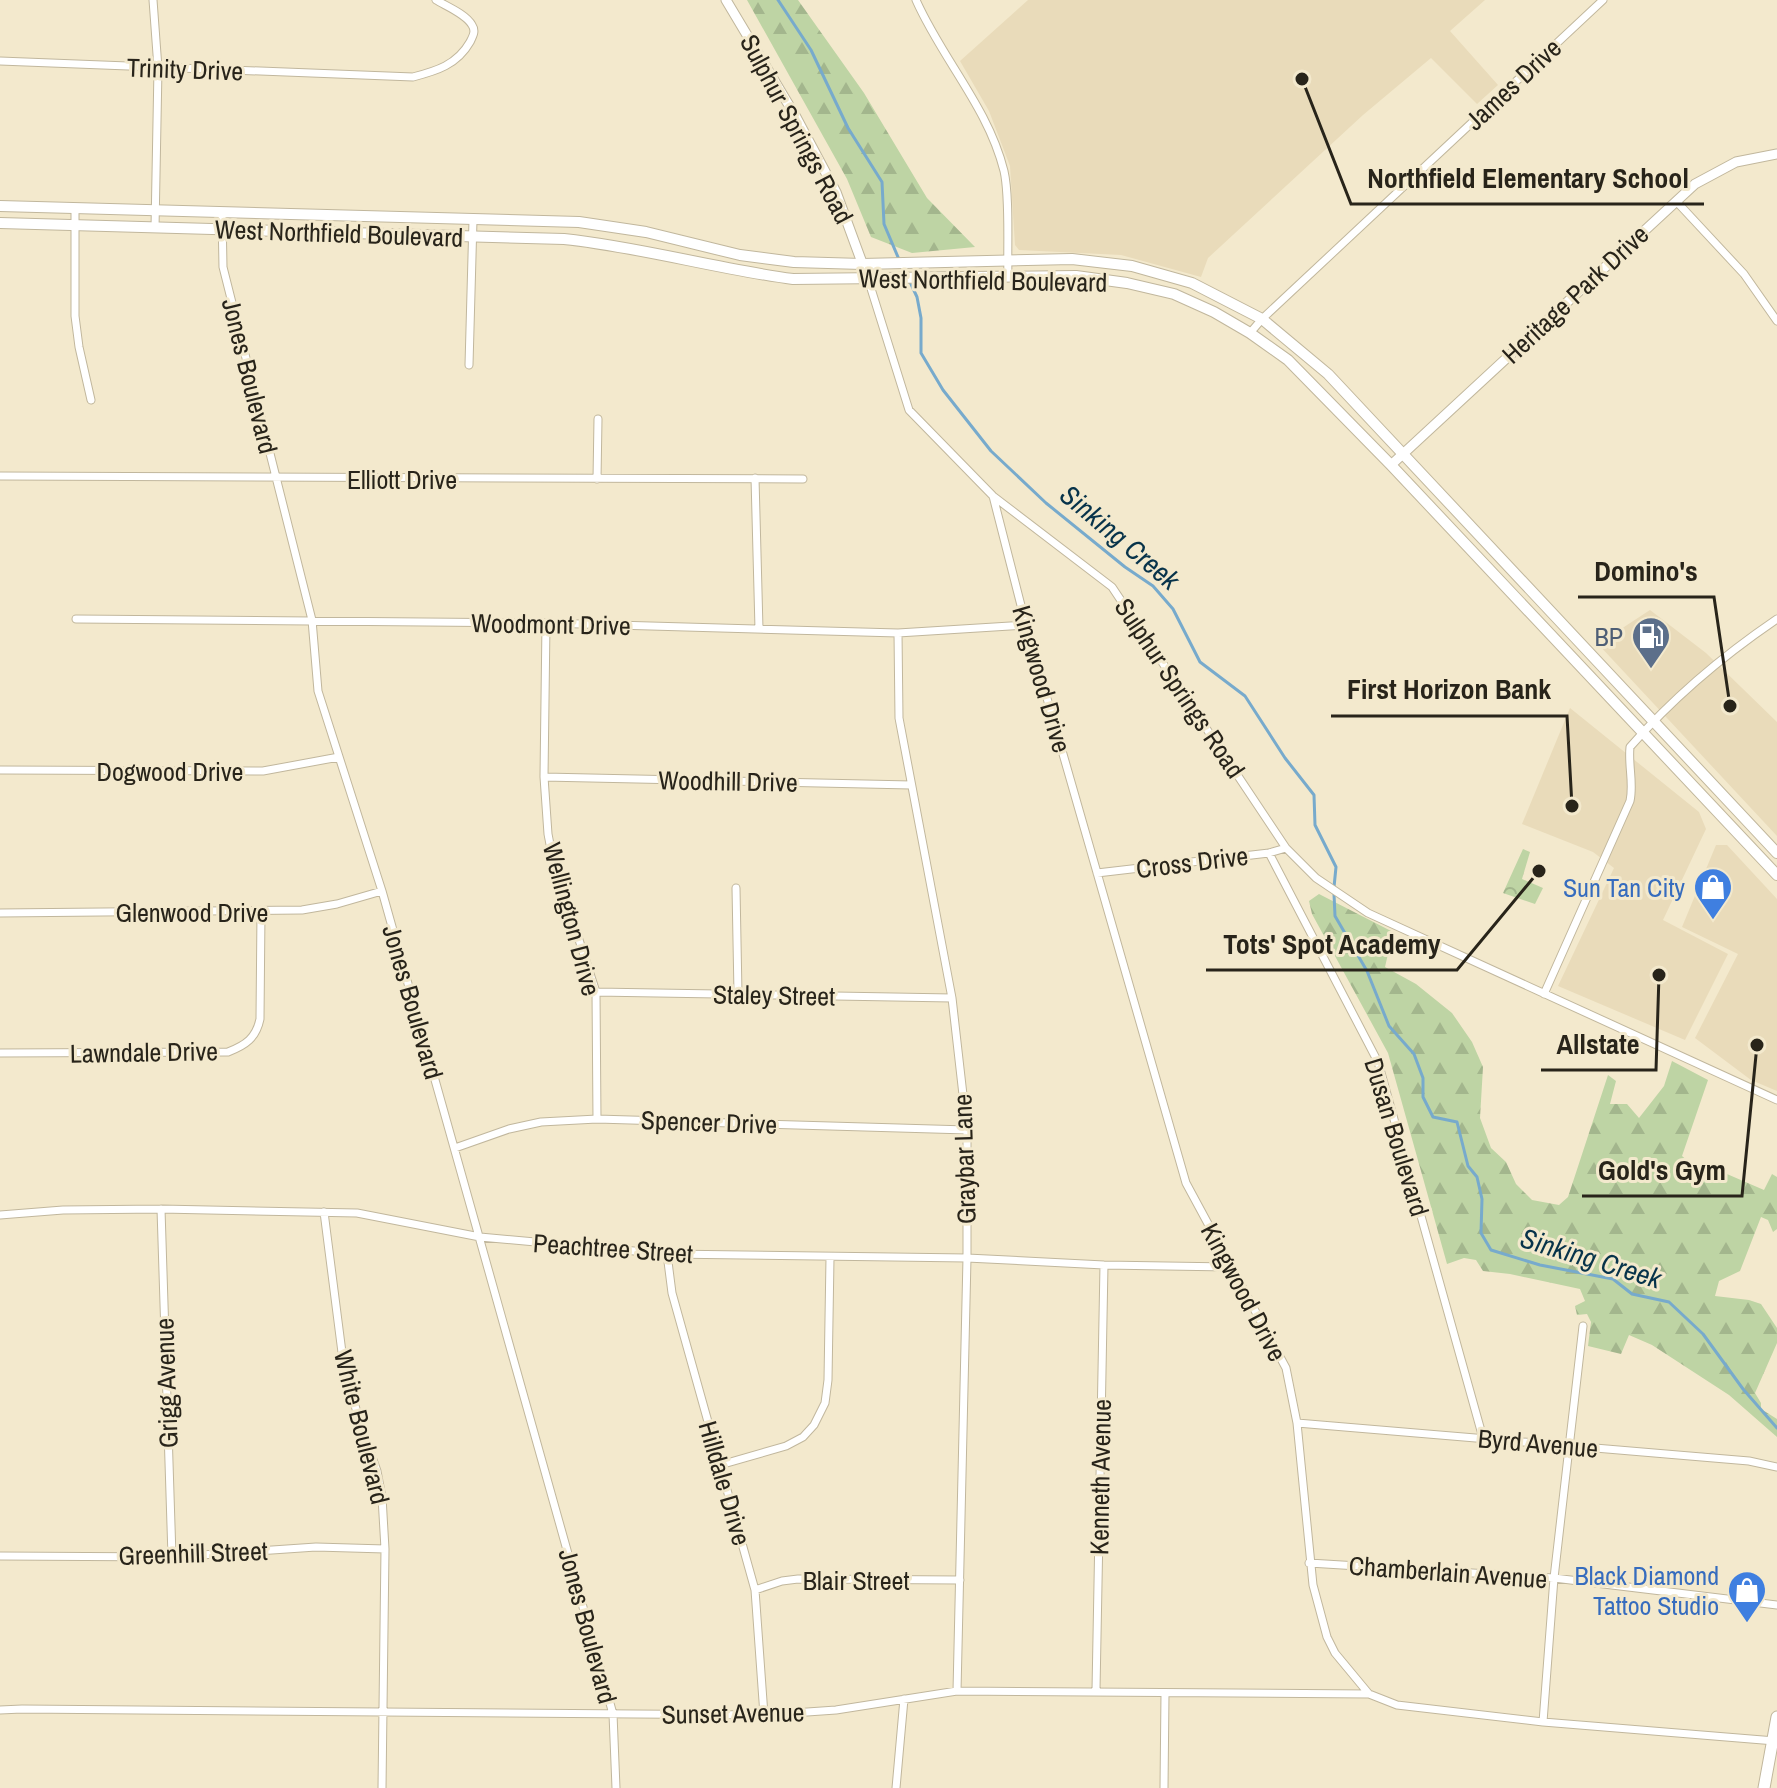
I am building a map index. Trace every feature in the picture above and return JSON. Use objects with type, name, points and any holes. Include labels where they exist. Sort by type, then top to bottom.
[{"type":"main road","name":"West Northfield Boulevard","points":[[0,206],[579,222],[646,232],[740,255],[794,262],[862,264],[1072,259],[1132,266],[1192,283],[1262,319],[1328,374],[1777,853]]},
{"type":"main road","name":"West Northfield Boulevard","points":[[0,223],[564,239],[613,244],[751,274],[793,279],[1076,276],[1174,294],[1214,312],[1288,360],[1777,875]]},
{"type":"main road","points":[[1449,529],[1462,516]]},
{"type":"main road","points":[[1764,1788],[1777,1717]]},
{"type":"street","points":[[153,0],[158,68],[155,228]]},
{"type":"street","name":"Trinity Drive","points":[[0,61],[413,77],[440,70],[453,62],[465,50],[474,33],[473,26],[436,0]]},
{"type":"street","name":"Sulphur Springs Road","points":[[726,0],[796,117],[836,192],[868,279],[909,410],[993,496],[1112,587],[1286,848],[1329,889],[1368,913],[1777,1100]]},
{"type":"street","points":[[916,0],[927,25],[978,105],[994,141],[1005,174],[1008,276]]},
{"type":"street","name":"James Drive","points":[[1250,333],[1603,0]]},
{"type":"street","name":"Heritage Park Drive","points":[[1391,465],[1695,184],[1736,162],[1777,154]]},
{"type":"street","points":[[1676,201],[1744,274],[1777,321]]},
{"type":"street","points":[[75,209],[75,316],[91,400]]},
{"type":"street","name":"Jones Boulevard","points":[[222,214],[223,267],[312,620],[318,691],[382,891],[613,1714],[616,1788]]},
{"type":"street","points":[[469,365],[473,220]]},
{"type":"street","points":[[597,479],[598,419]]},
{"type":"street","name":"Elliott Drive","points":[[0,476],[803,479]]},
{"type":"street","points":[[755,478],[759,629]]},
{"type":"street","name":"Kingwood Drive","points":[[993,496],[1026,625],[1186,1183],[1286,1368],[1297,1423],[1309,1563],[1327,1637],[1335,1653],[1369,1694]]},
{"type":"street","name":"Woodmont Drive","points":[[76,619],[546,623],[898,633],[1026,625]]},
{"type":"street","points":[[1544,994],[1630,801],[1633,788],[1628,762],[1630,747],[1745,641],[1777,619]]},
{"type":"street","name":"Wellington Drive","points":[[546,623],[544,777],[548,834],[553,860],[596,992],[597,1119]]},
{"type":"street","name":"Graybar Lane","points":[[898,633],[899,718],[952,998],[967,1130],[957,1691]]},
{"type":"street","name":"Dogwood Drive","points":[[0,770],[263,771],[339,757]]},
{"type":"street","name":"Woodhill Drive","points":[[544,777],[911,785]]},
{"type":"street","name":"Cross Drive","points":[[1097,873],[1269,853],[1286,848]]},
{"type":"street","name":"Dusan Boulevard","points":[[1269,853],[1378,1062],[1483,1438]]},
{"type":"street","points":[[736,888],[738,994]]},
{"type":"street","name":"Glenwood Drive","points":[[0,913],[261,912],[322,908],[382,891]]},
{"type":"street","name":"Lawndale Drive","points":[[0,1053],[228,1052],[242,1047],[258,1031],[260,1019],[261,912]]},
{"type":"street","name":"Staley Street","points":[[596,992],[952,998]]},
{"type":"street","name":"Spencer Drive","points":[[455,1148],[509,1129],[541,1122],[597,1119],[967,1130]]},
{"type":"street","name":"Peachtree Street","points":[[0,1215],[63,1210],[161,1209],[357,1213],[480,1237],[667,1254],[967,1258],[1229,1267]]},
{"type":"street","name":"Grigg Avenue","points":[[161,1209],[172,1557]]},
{"type":"street","name":"White Boulevard","points":[[324,1212],[344,1368],[377,1471],[385,1549],[382,1788]]},
{"type":"street","name":"Hilldale Drive","points":[[667,1254],[672,1293],[755,1590],[764,1715]]},
{"type":"street","points":[[720,1465],[786,1446],[803,1437],[814,1425],[825,1403],[828,1380],[830,1258]]},
{"type":"street","name":"Kenneth Avenue","points":[[1096,1690],[1104,1265]]},
{"type":"street","points":[[1543,1722],[1554,1578],[1583,1326]]},
{"type":"street","name":"Byrd Avenue","points":[[1297,1423],[1749,1461],[1777,1467]]},
{"type":"street","name":"Greenhill Street","points":[[0,1556],[172,1557],[316,1547],[385,1549]]},
{"type":"street","name":"Chamberlain Avenue","points":[[1309,1563],[1554,1578],[1777,1605]]},
{"type":"street","name":"Blair Street","points":[[755,1590],[798,1579],[960,1580]]},
{"type":"street","name":"Sunset Avenue","points":[[0,1710],[764,1715],[836,1710],[957,1691],[1369,1694]]},
{"type":"street","points":[[1164,1788],[1165,1694]]},
{"type":"street","points":[[1369,1694],[1397,1705],[1543,1722],[1774,1741]]},
{"type":"street","points":[[896,1788],[904,1699]]},
{"type":"shaded area","points":[[1028,0],[1485,0],[1450,31],[1498,85],[1477,104],[1431,58],[1363,115],[1208,258],[1201,277],[1121,255],[1019,250],[1015,245],[1010,166],[989,111],[960,61]]},
{"type":"shaded area","points":[[1650,610],[1706,653],[1777,722],[1777,836],[1598,644]]},
{"type":"shaded area","points":[[1570,708],[1699,812],[1706,829],[1663,920],[1728,954],[1685,1040],[1558,986],[1614,868],[1593,852],[1522,824]]},
{"type":"shaded area","points":[[1716,845],[1727,845],[1777,899],[1777,1091],[1751,1080],[1695,1038],[1738,954],[1682,927]]},
{"type":"green space","points":[[747,0],[798,0],[864,93],[927,198],[975,247],[912,253],[871,237],[847,179]]},
{"type":"green space","points":[[1523,849],[1530,852],[1522,879],[1543,888],[1535,904],[1503,893]]},
{"type":"green space","points":[[1319,894],[1393,932],[1385,967],[1416,984],[1452,1013],[1472,1042],[1483,1067],[1480,1118],[1491,1148],[1506,1162],[1516,1184],[1532,1200],[1559,1205],[1568,1197],[1608,1075],[1616,1081],[1610,1104],[1627,1104],[1639,1118],[1664,1086],[1672,1061],[1708,1080],[1682,1156],[1695,1167],[1720,1171],[1764,1190],[1772,1174],[1777,1177],[1777,1229],[1773,1232],[1768,1220],[1761,1217],[1740,1271],[1719,1281],[1715,1296],[1761,1304],[1777,1328],[1777,1343],[1755,1393],[1761,1409],[1777,1419],[1777,1437],[1729,1395],[1652,1345],[1629,1335],[1621,1354],[1588,1346],[1591,1322],[1587,1314],[1577,1315],[1575,1306],[1585,1301],[1580,1289],[1483,1271],[1476,1260],[1464,1258],[1447,1264],[1388,1053],[1312,914],[1309,901]]},
{"type":"waterway","name":"Sinking Creek","points":[[778,0],[811,50],[848,128],[882,182],[884,224],[906,276]]},
{"type":"waterway","name":"Sinking Creek","points":[[910,282],[921,318],[921,353],[943,390],[991,451],[1046,503],[1153,586],[1173,609],[1200,662],[1245,696],[1285,758],[1314,795],[1315,825],[1336,867],[1334,887]]},
{"type":"waterway","name":"Sinking Creek","points":[[1334,894],[1335,916],[1367,971],[1389,1026],[1414,1054],[1423,1078],[1423,1097],[1433,1117],[1457,1122],[1468,1166],[1477,1177],[1482,1199],[1481,1233],[1491,1250],[1540,1265],[1613,1279],[1632,1294],[1669,1302],[1703,1334],[1743,1389],[1777,1428]]},
{"type":"place","name":"Northfield Elementary School","points":[[1302,79]]},
{"type":"place","name":"BP","points":[[1651,670]]},
{"type":"place","name":"Domino's","points":[[1730,706]]},
{"type":"place","name":"First Horizon Bank","points":[[1572,806]]},
{"type":"place","name":"Tots' Spot Academy","points":[[1539,871]]},
{"type":"place","name":"Sun Tan City","points":[[1713,921]]},
{"type":"place","name":"Allstate","points":[[1659,975]]},
{"type":"place","name":"Gold's Gym","points":[[1757,1045]]},
{"type":"place","name":"Black Diamond Tattoo Studio","points":[[1747,1624]]}]
